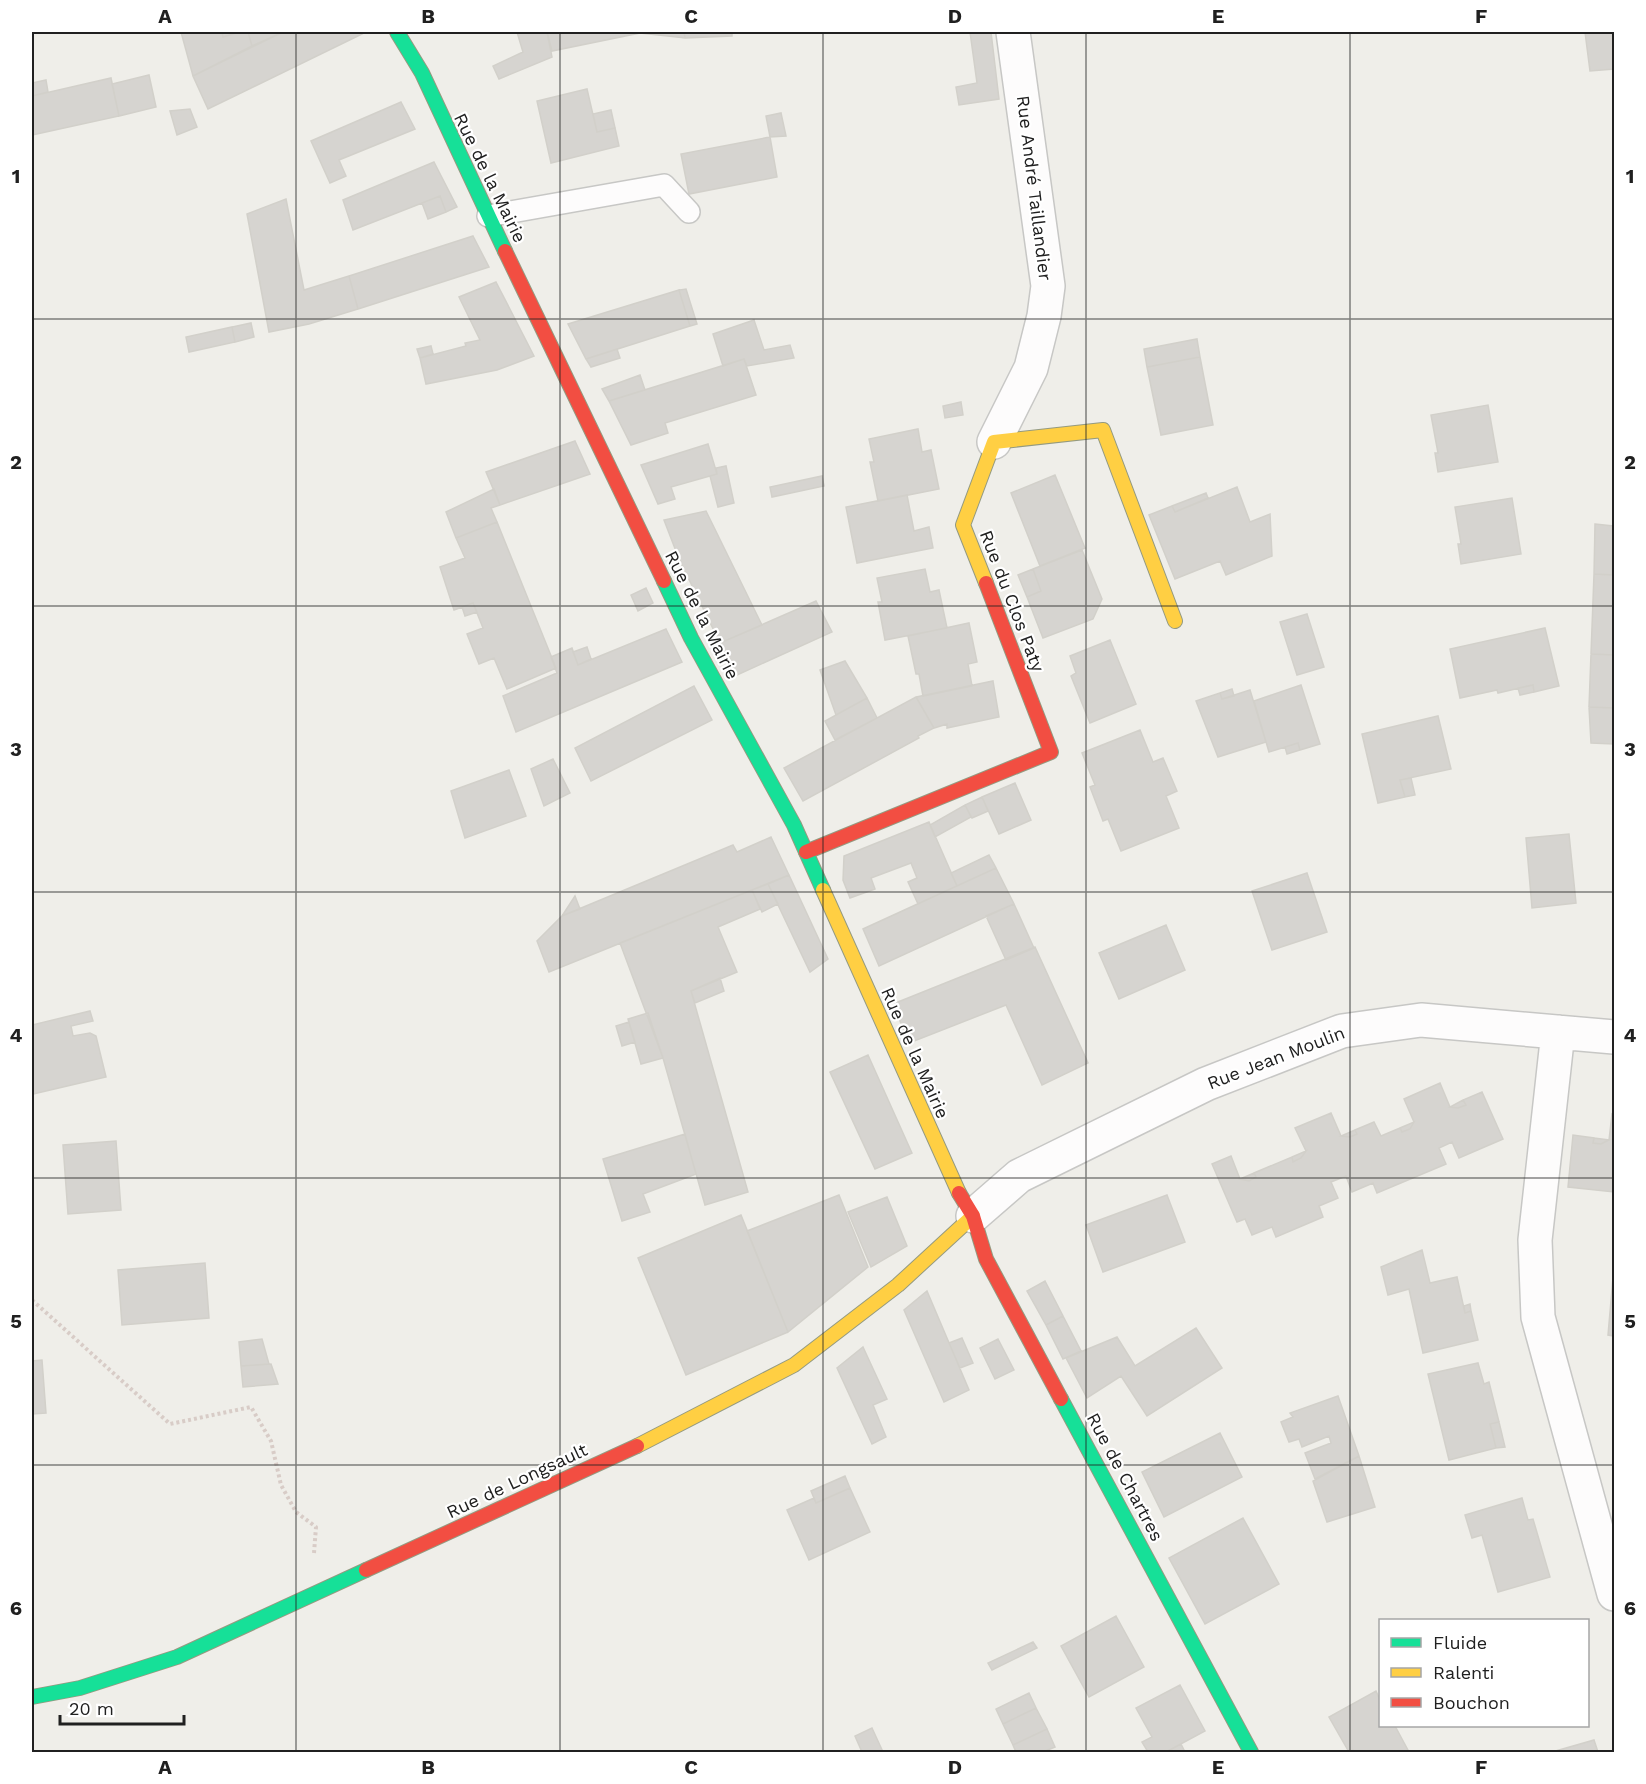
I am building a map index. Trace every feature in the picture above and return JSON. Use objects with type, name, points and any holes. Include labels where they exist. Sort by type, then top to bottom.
[{"type":"street","name":"Rue de la Mairie","points":[[397,32],[422,73],[488,216],[692,638],[794,825],[953,1182],[973,1216]]},
{"type":"street","name":"Rue André Taillandier","points":[[994,442],[1030,368],[1044,316],[1048,286],[1013,32]]},
{"type":"street","points":[[994,442],[1103,430],[1175,621]]},
{"type":"street","name":"Rue du Clos Paty","points":[[806,852],[1051,752],[963,525],[994,442]]},
{"type":"street","name":"Rue Jean Moulin","points":[[973,1216],[1018,1176],[1206,1084],[1342,1031],[1421,1020],[1614,1038]]},
{"type":"street","points":[[1558,1032],[1535,1240],[1538,1317],[1614,1594]]},
{"type":"street","name":"Rue de Longsault","points":[[32,1696],[80,1688],[177,1657],[634,1447],[794,1365],[898,1285],[973,1216]]},
{"type":"street","name":"Rue de Chartres","points":[[973,1216],[986,1258],[1251,1752]]},
{"type":"lane","points":[[488,216],[664,185],[689,212]]},
{"type":"path","points":[[32,1300],[170,1424],[251,1407],[271,1441],[281,1485],[296,1512],[315,1527],[314,1557],[307,1597]]},
{"type":"building","points":[[181,32],[222,32],[223,37],[248,32],[252,46],[193,76]]},
{"type":"building","points":[[222,32],[240,32],[223,37]]},
{"type":"building","points":[[248,32],[283,32],[252,46]]},
{"type":"building","points":[[283,32],[360,32],[362,34],[208,109],[193,76]]},
{"type":"building","points":[[517,32],[547,32],[552,57],[499,79],[493,66],[523,52]]},
{"type":"building","points":[[547,32],[639,32],[640,33],[552,51]]},
{"type":"building","points":[[684,32],[685,38],[640,33]]},
{"type":"building","points":[[684,32],[732,32],[732,36],[685,38]]},
{"type":"building","points":[[970,32],[991,32],[999,99],[959,105],[956,87],[977,83]]},
{"type":"building","points":[[1585,32],[1614,32],[1614,69],[1590,71]]},
{"type":"building","points":[[149,75],[156,107],[119,116],[112,84]]},
{"type":"building","points":[[111,78],[119,116],[32,135],[32,96]]},
{"type":"building","points":[[46,80],[48,92],[32,96],[32,83]]},
{"type":"building","points":[[587,89],[597,132],[615,128],[619,146],[551,163],[537,101]]},
{"type":"building","points":[[401,102],[415,129],[339,160],[346,176],[330,183],[311,141]]},
{"type":"building","points":[[190,109],[197,127],[177,135],[170,111]]},
{"type":"building","points":[[611,110],[615,128],[597,132],[593,114]]},
{"type":"building","points":[[781,113],[786,136],[770,137],[766,116]]},
{"type":"building","points":[[770,137],[777,177],[689,194],[681,154]]},
{"type":"building","points":[[434,162],[457,207],[446,212],[440,196],[353,230],[343,200]]},
{"type":"building","points":[[440,196],[446,212],[428,219],[422,203]]},
{"type":"building","points":[[286,199],[304,290],[349,276],[358,309],[309,324],[269,332],[247,214]]},
{"type":"building","points":[[473,236],[489,267],[358,309],[349,276]]},
{"type":"building","points":[[496,282],[534,356],[497,370],[426,384],[420,358],[480,340],[459,297]]},
{"type":"building","points":[[686,289],[697,324],[690,326],[679,290]]},
{"type":"building","points":[[679,290],[690,326],[586,359],[568,324]]},
{"type":"building","points":[[754,320],[764,350],[790,345],[794,358],[747,366],[744,359],[723,366],[713,334]]},
{"type":"building","points":[[251,323],[254,337],[235,342],[232,327]]},
{"type":"building","points":[[232,327],[235,342],[189,352],[186,337]]},
{"type":"building","points":[[1197,339],[1200,357],[1147,367],[1144,349]]},
{"type":"building","points":[[431,346],[433,354],[420,358],[417,349]]},
{"type":"building","points":[[617,349],[620,358],[591,367],[586,359]]},
{"type":"building","points":[[1200,357],[1213,425],[1161,435],[1147,367]]},
{"type":"building","points":[[744,359],[756,395],[665,423],[668,433],[631,445],[609,401]]},
{"type":"building","points":[[640,375],[645,390],[609,401],[602,389]]},
{"type":"building","points":[[961,402],[963,415],[945,418],[943,406]]},
{"type":"building","points":[[1488,405],[1498,462],[1438,472],[1435,453],[1438,453],[1431,415]]},
{"type":"building","points":[[918,429],[922,452],[931,450],[939,489],[878,501],[870,462],[874,462],[869,439]]},
{"type":"building","points":[[575,441],[590,474],[500,505],[486,472]]},
{"type":"building","points":[[708,444],[717,474],[671,487],[675,499],[658,504],[641,465]]},
{"type":"building","points":[[726,466],[734,503],[718,507],[710,476],[717,474],[716,468]]},
{"type":"building","points":[[1055,475],[1085,548],[1040,566],[1011,493]]},
{"type":"building","points":[[822,476],[824,486],[772,497],[770,487]]},
{"type":"building","points":[[1237,487],[1250,522],[1270,514],[1272,556],[1226,575],[1220,561],[1175,579],[1149,515],[1172,506],[1175,512]]},
{"type":"building","points":[[494,489],[500,505],[491,508],[497,522],[456,538],[446,512]]},
{"type":"building","points":[[1206,493],[1208,498],[1175,512],[1172,506]]},
{"type":"building","points":[[907,495],[914,531],[929,527],[933,548],[857,563],[846,507]]},
{"type":"building","points":[[1512,498],[1521,554],[1461,564],[1458,544],[1461,544],[1455,507]]},
{"type":"building","points":[[706,511],[762,625],[720,643],[679,559],[664,520]]},
{"type":"building","points":[[497,522],[556,668],[507,689],[494,658],[479,664],[467,634],[483,628],[473,603],[454,610],[440,567],[465,558],[456,538]]},
{"type":"building","points":[[1595,524],[1613,526],[1612,575],[1594,574]]},
{"type":"building","points":[[1082,550],[1102,599],[1093,619],[1043,638],[1027,597],[1041,591],[1033,569]]},
{"type":"building","points":[[925,569],[930,592],[939,590],[947,628],[885,640],[878,602],[882,602],[877,578]]},
{"type":"building","points":[[1033,569],[1041,591],[1027,597],[1018,575]]},
{"type":"building","points":[[1594,574],[1614,575],[1614,655],[1591,654]]},
{"type":"building","points":[[646,588],[653,603],[638,611],[631,595]]},
{"type":"building","points":[[816,601],[832,632],[737,675],[720,643]]},
{"type":"building","points":[[473,603],[477,612],[465,616],[462,607]]},
{"type":"building","points":[[1307,614],[1324,667],[1297,675],[1280,622]]},
{"type":"building","points":[[969,623],[977,662],[968,664],[972,686],[923,696],[908,636]]},
{"type":"building","points":[[1545,628],[1559,686],[1534,692],[1533,685],[1460,698],[1450,649]]},
{"type":"building","points":[[666,629],[682,662],[516,732],[503,696],[557,673],[551,657],[572,648],[578,665]]},
{"type":"building","points":[[1110,640],[1136,704],[1090,723],[1071,676],[1076,673],[1070,656]]},
{"type":"building","points":[[587,647],[591,659],[578,665],[573,652]]},
{"type":"building","points":[[1591,654],[1614,655],[1614,708],[1589,707]]},
{"type":"building","points":[[845,661],[867,698],[836,715],[820,670]]},
{"type":"building","points":[[993,681],[999,717],[947,728],[947,724],[934,728],[916,697]]},
{"type":"building","points":[[1301,685],[1320,744],[1300,750],[1298,743],[1269,752],[1254,701]]},
{"type":"building","points":[[1533,685],[1534,692],[1520,695],[1518,688]]},
{"type":"building","points":[[694,686],[712,720],[591,781],[575,748]]},
{"type":"building","points":[[1232,689],[1234,696],[1222,699],[1220,693]]},
{"type":"building","points":[[1250,690],[1266,742],[1218,757],[1196,701],[1220,693],[1222,699]]},
{"type":"building","points":[[916,697],[934,728],[803,801],[784,768]]},
{"type":"building","points":[[867,698],[877,718],[835,740],[825,721]]},
{"type":"building","points":[[1589,707],[1614,708],[1614,744],[1591,743]]},
{"type":"building","points":[[1438,716],[1451,769],[1400,780],[1405,797],[1378,803],[1362,734]]},
{"type":"building","points":[[1140,730],[1153,762],[1163,758],[1177,791],[1166,796],[1179,828],[1121,851],[1108,819],[1103,821],[1090,787],[1095,785],[1082,753]]},
{"type":"building","points":[[1298,743],[1300,750],[1287,754],[1285,747]]},
{"type":"building","points":[[553,759],[570,793],[544,806],[531,769]]},
{"type":"building","points":[[509,770],[526,816],[465,838],[451,791]]},
{"type":"building","points":[[1411,778],[1415,795],[1405,797],[1400,780]]},
{"type":"building","points":[[1015,783],[1031,820],[999,834],[982,797]]},
{"type":"building","points":[[982,797],[988,811],[972,818],[965,805]]},
{"type":"building","points":[[965,805],[971,817],[935,837],[930,825]]},
{"type":"building","points":[[929,822],[957,886],[918,904],[908,882],[917,878],[911,863],[871,878],[875,889],[850,898],[843,880],[844,856]]},
{"type":"building","points":[[1569,834],[1576,903],[1532,908],[1526,838]]},
{"type":"building","points":[[771,837],[789,875],[549,972],[537,941],[562,916],[733,845],[737,852]]},
{"type":"building","points":[[989,855],[996,868],[957,886],[951,873]]},
{"type":"building","points":[[996,868],[1014,904],[879,966],[863,929]]},
{"type":"building","points":[[1307,873],[1327,932],[1272,950],[1252,891]]},
{"type":"building","points":[[789,875],[828,959],[810,972],[768,884]]},
{"type":"building","points":[[768,884],[778,904],[762,912],[752,890]]},
{"type":"building","points":[[752,890],[760,909],[718,927],[737,972],[691,991],[748,1192],[705,1205],[663,1058],[620,943]]},
{"type":"building","points":[[575,896],[580,909],[562,916]]},
{"type":"building","points":[[1014,904],[1034,948],[1006,960],[986,916]]},
{"type":"building","points":[[1166,925],[1185,970],[1119,999],[1099,953]]},
{"type":"building","points":[[1035,947],[1088,1063],[1042,1085],[1006,1005],[909,1043],[893,1004]]},
{"type":"building","points":[[720,978],[724,991],[695,1003],[691,991]]},
{"type":"building","points":[[90,1011],[93,1021],[71,1026],[73,1036],[90,1033],[96,1036],[106,1077],[33,1094],[32,1025]]},
{"type":"building","points":[[648,1013],[663,1058],[641,1064],[628,1019]]},
{"type":"building","points":[[629,1022],[635,1042],[622,1046],[616,1026]]},
{"type":"building","points":[[868,1055],[912,1153],[875,1169],[830,1072]]},
{"type":"building","points":[[1440,1083],[1450,1107],[1458,1108],[1466,1105],[1463,1100],[1482,1092],[1503,1139],[1459,1158],[1452,1142],[1439,1148],[1446,1164],[1377,1193],[1373,1183],[1352,1192],[1346,1176],[1331,1182],[1338,1198],[1319,1206],[1323,1217],[1276,1237],[1272,1227],[1252,1235],[1245,1219],[1237,1222],[1212,1164],[1231,1156],[1240,1179],[1249,1181],[1256,1177],[1254,1173],[1292,1157],[1293,1162],[1301,1158],[1306,1151],[1295,1128],[1331,1113],[1341,1136],[1350,1137],[1357,1134],[1355,1130],[1374,1122],[1381,1136],[1400,1128],[1402,1132],[1410,1129],[1414,1122],[1404,1099]]},
{"type":"building","points":[[1463,1100],[1466,1105],[1458,1108],[1450,1107]]},
{"type":"building","points":[[1612,1114],[1614,1115],[1614,1192],[1568,1187],[1573,1135],[1594,1138],[1593,1143],[1601,1144],[1609,1140]]},
{"type":"building","points":[[1414,1122],[1410,1129],[1402,1132],[1400,1128]]},
{"type":"building","points":[[1355,1130],[1357,1134],[1350,1137],[1341,1136]]},
{"type":"building","points":[[685,1134],[696,1174],[643,1194],[650,1212],[622,1221],[603,1159]]},
{"type":"building","points":[[1594,1138],[1609,1140],[1601,1144],[1593,1143]]},
{"type":"building","points":[[116,1141],[121,1210],[68,1214],[63,1145]]},
{"type":"building","points":[[1306,1151],[1301,1158],[1293,1162],[1292,1157]]},
{"type":"building","points":[[1254,1173],[1256,1177],[1249,1181],[1240,1179]]},
{"type":"building","points":[[839,1195],[868,1267],[788,1332],[747,1231]]},
{"type":"building","points":[[1167,1195],[1185,1242],[1103,1272],[1086,1225]]},
{"type":"building","points":[[887,1197],[907,1246],[871,1267],[848,1212]]},
{"type":"building","points":[[741,1215],[788,1332],[686,1375],[638,1258]]},
{"type":"building","points":[[1422,1250],[1430,1283],[1457,1277],[1465,1313],[1471,1311],[1478,1340],[1423,1353],[1409,1289],[1388,1295],[1381,1267]]},
{"type":"building","points":[[205,1263],[209,1318],[122,1325],[118,1270]]},
{"type":"building","points":[[1614,1266],[1614,1336],[1608,1335]]},
{"type":"building","points":[[1045,1281],[1063,1316],[1046,1325],[1027,1291]]},
{"type":"building","points":[[927,1291],[969,1390],[944,1402],[904,1310]]},
{"type":"building","points":[[1470,1304],[1471,1311],[1465,1313],[1464,1306]]},
{"type":"building","points":[[1063,1316],[1081,1351],[1063,1359],[1046,1325]]},
{"type":"building","points":[[1196,1328],[1222,1368],[1147,1416],[1121,1376],[1087,1398],[1066,1358],[1117,1337],[1135,1366]]},
{"type":"building","points":[[962,1338],[973,1363],[960,1368],[949,1343]]},
{"type":"building","points":[[262,1339],[269,1364],[241,1366],[239,1342]]},
{"type":"building","points":[[998,1339],[1014,1370],[995,1379],[980,1348]]},
{"type":"building","points":[[863,1347],[887,1399],[873,1405],[886,1437],[872,1444],[837,1368]]},
{"type":"building","points":[[42,1360],[46,1413],[32,1414],[32,1361]]},
{"type":"building","points":[[1478,1363],[1484,1384],[1489,1382],[1499,1422],[1490,1424],[1496,1448],[1449,1460],[1428,1374]]},
{"type":"building","points":[[271,1364],[278,1384],[243,1387],[241,1366]]},
{"type":"building","points":[[1338,1396],[1359,1456],[1315,1479],[1305,1453],[1331,1443],[1329,1436],[1302,1447],[1299,1439],[1289,1442],[1281,1422],[1293,1417],[1290,1413]]},
{"type":"building","points":[[1499,1422],[1505,1447],[1496,1448],[1490,1424]]},
{"type":"building","points":[[1220,1433],[1242,1477],[1164,1517],[1142,1472]]},
{"type":"building","points":[[1359,1456],[1375,1507],[1327,1522],[1313,1481]]},
{"type":"building","points":[[845,1476],[850,1488],[816,1503],[811,1491]]},
{"type":"building","points":[[850,1488],[870,1532],[809,1560],[787,1510],[814,1498],[816,1503]]},
{"type":"building","points":[[1522,1498],[1528,1520],[1533,1519],[1550,1577],[1498,1592],[1482,1535],[1472,1538],[1465,1515]]},
{"type":"building","points":[[1243,1518],[1279,1584],[1205,1624],[1169,1558]]},
{"type":"building","points":[[1116,1616],[1144,1667],[1089,1697],[1061,1646]]},
{"type":"building","points":[[1033,1642],[1037,1648],[992,1670],[988,1663]]},
{"type":"building","points":[[1180,1685],[1205,1731],[1166,1752],[1148,1752],[1142,1742],[1152,1737],[1136,1708]]},
{"type":"building","points":[[1376,1691],[1379,1698],[1379,1727],[1396,1727],[1409,1752],[1354,1752],[1353,1750],[1349,1752],[1329,1717]]},
{"type":"building","points":[[1029,1693],[1036,1708],[1003,1724],[996,1709]]},
{"type":"building","points":[[1036,1708],[1047,1729],[1013,1745],[1003,1724]]},
{"type":"building","points":[[872,1728],[883,1752],[862,1752],[855,1736]]},
{"type":"building","points":[[1047,1729],[1055,1747],[1043,1752],[1016,1752],[1013,1745]]},
{"type":"building","points":[[1594,1740],[1598,1752],[1552,1752]]},
{"type":"building","points":[[1181,1744],[1185,1752],[1166,1752]]},
{"type":"traffic: fast","points":[[397,32],[422,73],[505,251]]},
{"type":"traffic: fast","points":[[664,581],[691,638],[794,825],[823,890]]},
{"type":"traffic: fast","points":[[1061,1399],[1251,1752]]},
{"type":"traffic: fast","points":[[32,1697],[80,1688],[177,1657],[366,1570]]},
{"type":"traffic: slow","points":[[986,583],[963,525],[994,442],[1103,430],[1175,621]]},
{"type":"traffic: slow","points":[[823,890],[959,1193]]},
{"type":"traffic: slow","points":[[637,1446],[794,1365],[898,1285],[973,1216]]},
{"type":"traffic: jam","points":[[505,251],[664,581]]},
{"type":"traffic: jam","points":[[806,852],[1051,752],[986,583]]},
{"type":"traffic: jam","points":[[959,1193],[973,1216],[986,1259],[1061,1399]]},
{"type":"traffic: jam","points":[[366,1570],[637,1446]]}]
